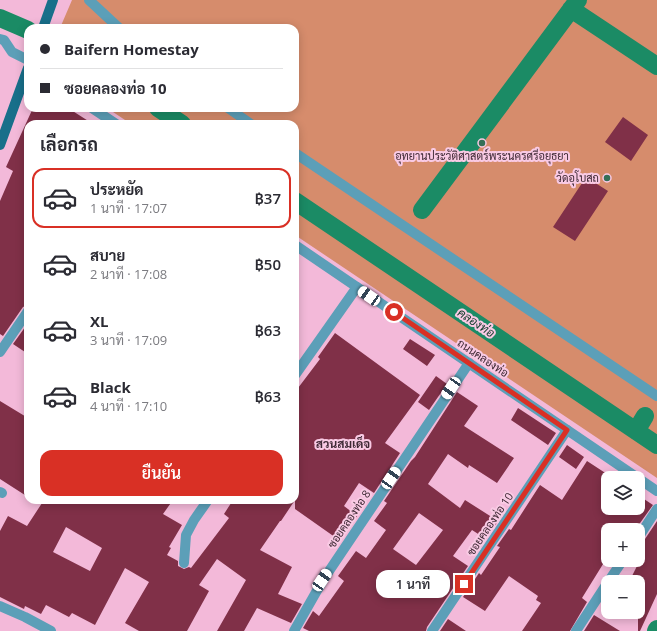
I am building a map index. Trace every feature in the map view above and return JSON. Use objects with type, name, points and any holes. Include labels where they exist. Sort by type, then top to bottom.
[{"type":"main road","points":[[44,24],[53,0]]},
{"type":"main road","points":[[0,145],[24,79]]},
{"type":"street","points":[[89,0],[115,24]]},
{"type":"street","points":[[0,39],[4,40],[12,52],[24,58]]},
{"type":"street","points":[[98,112],[110,120]]},
{"type":"street","points":[[234,112],[246,120]]},
{"type":"street","points":[[299,156],[657,396]]},
{"type":"street","name":"ถนนคลองท่อ","points":[[299,248],[657,491]]},
{"type":"street","points":[[299,369],[357,287]]},
{"type":"street","points":[[0,352],[24,317]]},
{"type":"street","name":"ซอยคลองท่อ 8","points":[[294,631],[322,580],[469,363]]},
{"type":"street","name":"ซอยคลองท่อ 10","points":[[432,631],[567,430]]},
{"type":"street","points":[[184,563],[186,535],[205,504]]},
{"type":"street","points":[[645,527],[657,509]]},
{"type":"street","points":[[576,631],[601,593]]},
{"type":"street","points":[[0,606],[26,617],[51,631]]},
{"type":"shaded area","points":[[72,0],[657,0],[657,478],[299,238],[299,120],[125,120],[113,112],[299,112],[299,24],[62,24]]},
{"type":"building","points":[[31,112],[74,112],[87,120],[28,120]]},
{"type":"building","points":[[623,117],[648,135],[631,161],[605,142]]},
{"type":"building","points":[[24,128],[24,307],[3,336],[0,334],[0,201],[13,171],[6,167]]},
{"type":"building","points":[[586,177],[608,191],[575,241],[553,227]]},
{"type":"building","points":[[24,329],[24,351],[13,344]]},
{"type":"building","points":[[335,333],[420,395],[385,443],[400,453],[374,493],[359,483],[344,506],[357,516],[339,540],[295,509],[295,504],[299,504],[299,387],[320,359],[318,357]]},
{"type":"building","points":[[410,339],[435,355],[427,366],[403,349]]},
{"type":"building","points":[[436,376],[447,384],[429,410],[418,402]]},
{"type":"building","points":[[457,392],[478,406],[464,426],[514,458],[497,483],[469,465],[468,468],[448,454],[428,484],[460,508],[465,500],[498,521],[486,539],[472,530],[453,556],[468,566],[427,627],[426,631],[309,631],[303,628],[313,611],[319,616],[344,581],[338,576],[356,551],[366,558],[386,530],[374,521],[387,503],[384,501],[415,457]],"holes":[[[419,513],[443,530],[416,565],[393,549]]]},
{"type":"building","points":[[0,401],[24,416],[24,494],[0,479]]},
{"type":"building","points":[[518,408],[556,433],[548,445],[511,420]]},
{"type":"building","points":[[567,445],[584,457],[576,469],[559,457]]},
{"type":"building","points":[[587,461],[602,471],[601,471],[601,515],[645,515],[645,500],[653,505],[640,523],[601,523],[601,567],[582,598],[587,602],[570,631],[522,631],[541,603],[536,600],[538,596],[509,576],[485,611],[463,597],[479,573],[481,575],[500,547],[497,546],[509,529],[511,530],[540,485],[562,500]]},
{"type":"building","points":[[41,504],[170,504],[163,514],[182,525],[169,547],[171,548],[167,555],[178,561],[178,566],[184,569],[189,567],[191,568],[229,518],[224,514],[230,504],[292,504],[260,550],[292,567],[278,594],[302,604],[291,623],[257,608],[244,631],[217,631],[246,580],[217,559],[199,585],[209,591],[187,631],[139,631],[125,623],[149,582],[125,568],[95,625],[72,613],[69,617],[46,605],[41,614],[25,606],[24,609],[0,597],[0,531],[8,516],[27,526]],"holes":[[[66,527],[102,548],[90,571],[53,552]]]},
{"type":"building","points":[[657,521],[657,594],[640,631],[638,631],[638,619],[645,619],[645,575],[632,575],[636,567],[645,567],[645,539]]},
{"type":"building","points":[[594,615],[620,631],[584,631]]},
{"type":"building","points":[[448,619],[466,631],[440,631]]},
{"type":"waterway","points":[[422,210],[578,0]]},
{"type":"waterway","points":[[571,9],[657,66]]},
{"type":"waterway","name":"คลองท่อ","points":[[0,18],[24,28]]},
{"type":"waterway","name":"คลองท่อ","points":[[164,112],[176,120]]},
{"type":"waterway","name":"คลองท่อ","points":[[299,204],[657,445]]},
{"type":"waterway","points":[[636,431],[645,416]]},
{"type":"place","name":"อุทยานประวัติศาสตร์พระนครศรีอยุธยา","points":[[482,143]]},
{"type":"place","name":"วัดอุโบสถ","points":[[607,178]]},
{"type":"district","name":"สวนสมเด็จ","points":[[343,444]]},
{"type":"route","points":[[394,312],[567,430],[464,584]]}]
